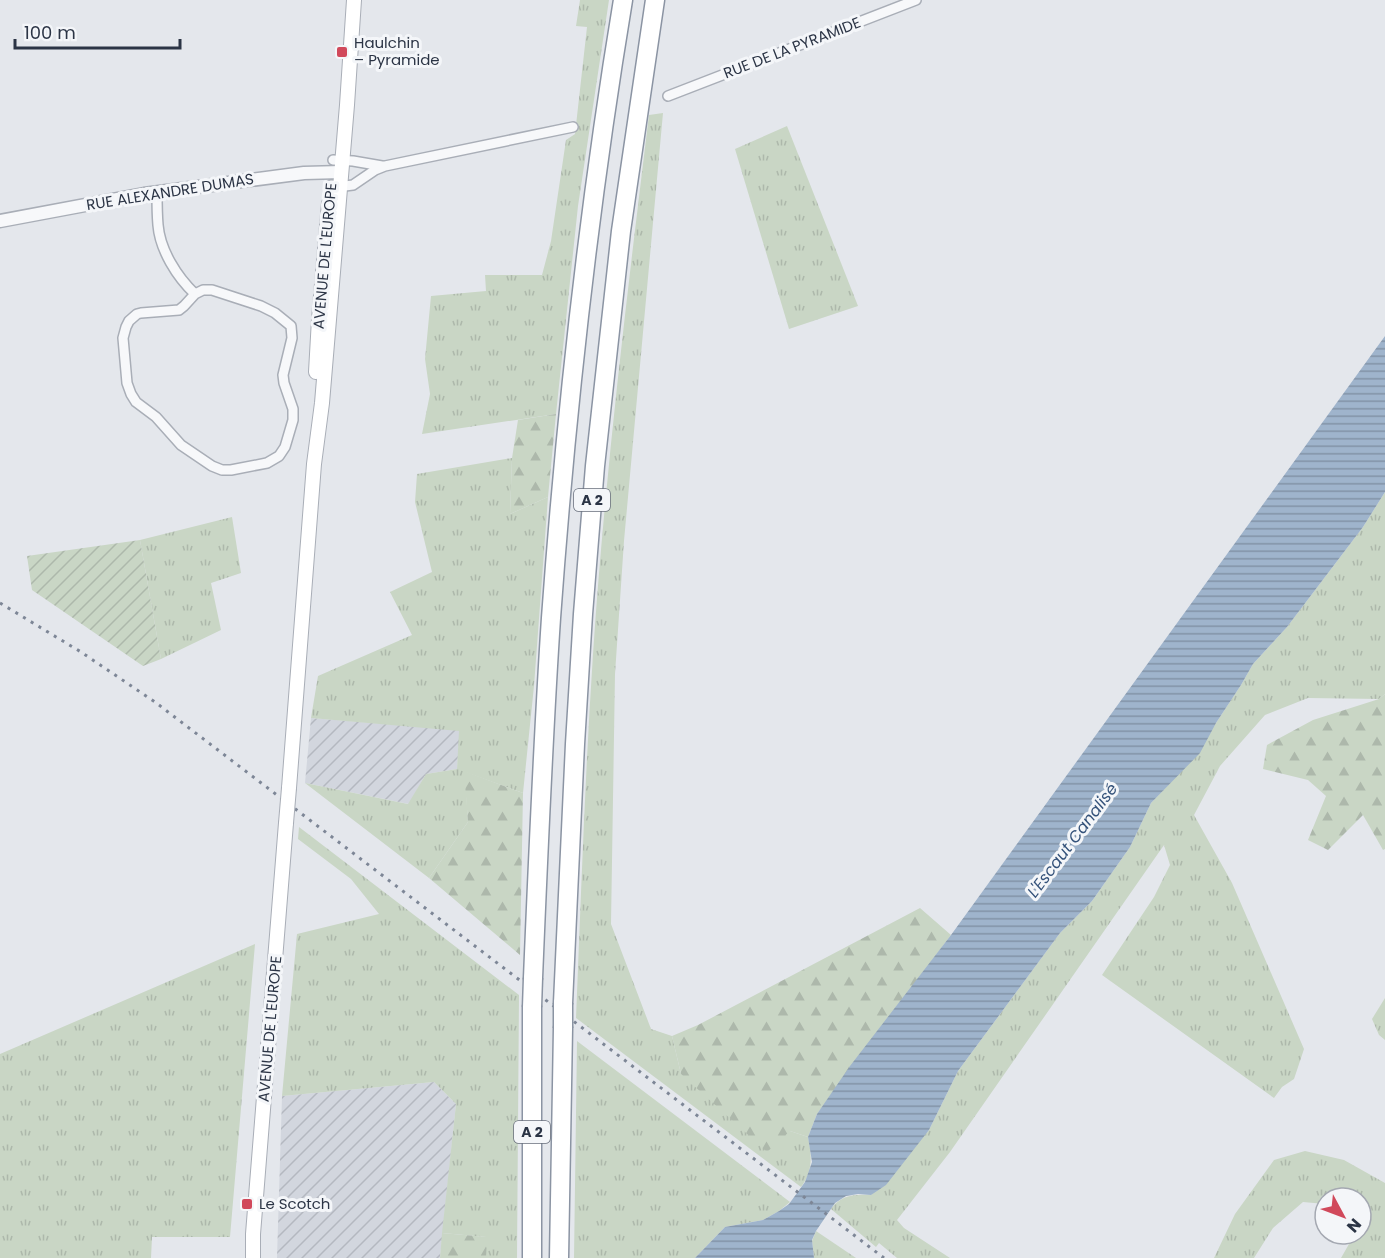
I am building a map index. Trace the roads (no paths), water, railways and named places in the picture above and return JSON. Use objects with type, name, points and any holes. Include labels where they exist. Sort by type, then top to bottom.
[{"type":"highway","name":"A 2","points":[[531,1258],[533,978],[545,719],[563,468],[588,240],[603,124],[623,0]]},
{"type":"highway","name":"A 2","points":[[559,1258],[563,1003],[575,733],[584,594],[595,465],[621,231],[655,0]]},
{"type":"main road","name":"AVENUE DE L'EUROPE","points":[[253,1258],[253,1234],[314,464],[318,330],[337,172],[339,111],[350,50],[354,0]]},
{"type":"main road","name":"AVENUE DE L'EUROPE","points":[[247,1258],[253,1234]]},
{"type":"street","name":"RUE DE LA PYRAMIDE","points":[[668,96],[916,0]]},
{"type":"street","points":[[337,172],[384,166],[573,127]]},
{"type":"street","points":[[337,172],[352,185],[384,166]]},
{"type":"street","name":"RUE ALEXANDRE DUMAS","points":[[0,221],[157,192],[304,173],[337,172]]},
{"type":"street","points":[[157,192],[158,226],[163,245],[180,276],[195,294]]},
{"type":"street","points":[[203,290],[212,290],[261,306],[275,313],[291,326],[292,338],[283,375],[292,410],[292,425],[282,452],[267,464],[231,470],[217,468],[177,442],[156,417],[136,402],[128,389],[123,338],[129,321],[141,313],[178,310],[195,294],[203,290]]},
{"type":"water","name":"L'Escaut Canalisé","points":[[1385,336],[1385,492],[1363,527],[1287,627],[1253,664],[1200,753],[1151,803],[1130,847],[1092,901],[1060,933],[958,1071],[929,1130],[886,1185],[871,1195],[846,1196],[835,1203],[812,1240],[814,1258],[695,1258],[725,1227],[763,1220],[789,1204],[805,1182],[812,1162],[808,1137],[817,1114],[850,1066],[951,935]]},
{"type":"railway","points":[[0,603],[81,652],[155,702],[884,1258]]},
{"type":"place","name":"Haulchin – Pyramide","points":[[342,52]]},
{"type":"place","name":"Le Scotch","points":[[247,1204]]}]
